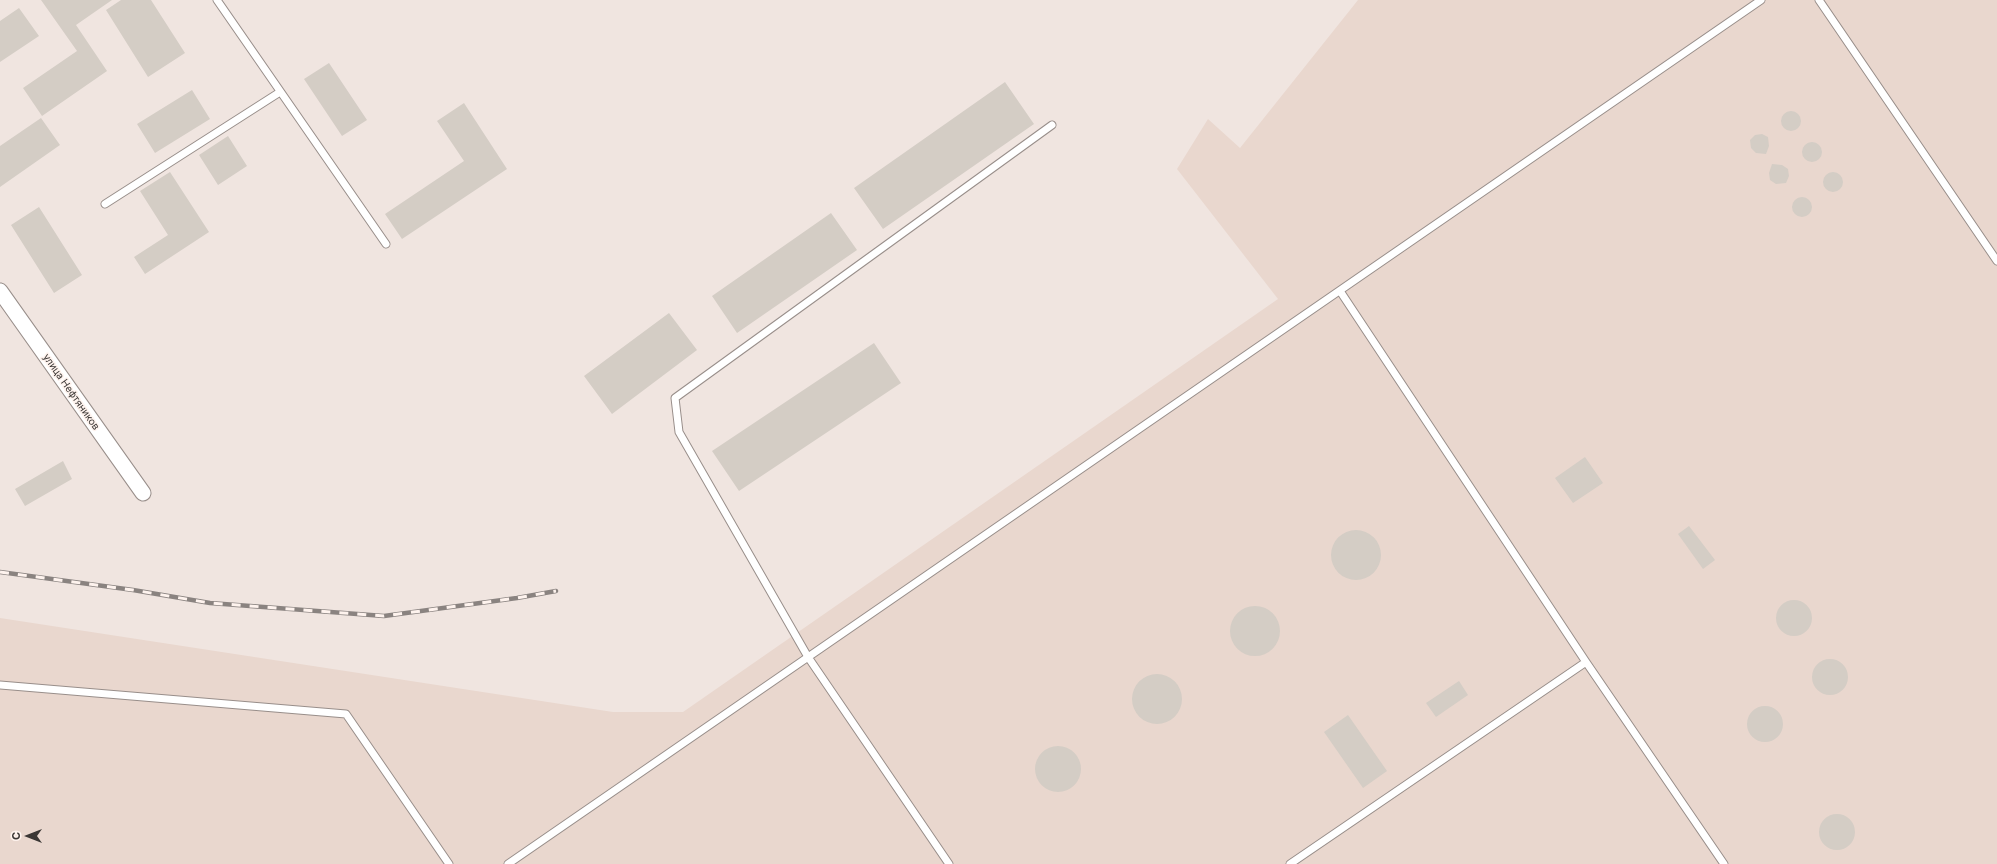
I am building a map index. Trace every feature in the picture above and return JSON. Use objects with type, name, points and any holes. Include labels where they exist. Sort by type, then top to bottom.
[{"type":"street","name":"улица Нефтяников","points":[[0,291],[143,493]]},
{"type":"lane","points":[[216,0],[386,244]]},
{"type":"lane","points":[[508,864],[1761,0]]},
{"type":"lane","points":[[1819,0],[1996,256]]},
{"type":"lane","points":[[104,204],[280,92]]},
{"type":"lane","points":[[949,864],[808,657],[679,432],[675,398],[1052,125]]},
{"type":"lane","points":[[1340,291],[1586,662],[1724,864]]},
{"type":"lane","points":[[1290,864],[1586,662]]},
{"type":"lane","points":[[0,685],[346,714],[450,864]]},
{"type":"shaded area","points":[[1358,0],[1997,0],[1997,864],[0,864],[0,618],[613,712],[683,712],[1278,299],[1177,169],[1208,119],[1240,148]]},
{"type":"building","points":[[41,0],[112,0],[76,25],[107,71],[42,116],[23,88],[77,51]]},
{"type":"building","points":[[121,0],[151,0],[185,53],[148,77],[106,10]]},
{"type":"building","points":[[19,8],[39,36],[0,62],[0,21]]},
{"type":"building","points":[[329,63],[367,120],[342,136],[304,79]]},
{"type":"building","points":[[1005,82],[1034,124],[883,229],[854,188]]},
{"type":"building","points":[[192,90],[210,119],[155,153],[137,124]]},
{"type":"building","points":[[464,103],[507,169],[402,239],[385,214],[464,161],[437,121]]},
{"type":"building","points":[[1791,111],[1798,114],[1801,121],[1798,128],[1791,131],[1784,128],[1781,121],[1784,114]]},
{"type":"building","points":[[41,118],[60,145],[0,187],[0,146]]},
{"type":"building","points":[[1762,134],[1768,137],[1769,146],[1766,154],[1756,153],[1751,148],[1750,140],[1755,135]]},
{"type":"building","points":[[228,136],[247,166],[218,185],[199,155]]},
{"type":"building","points":[[1812,142],[1819,145],[1822,152],[1819,159],[1812,162],[1805,159],[1802,152],[1805,145]]},
{"type":"building","points":[[1772,164],[1782,165],[1788,169],[1789,176],[1786,183],[1776,184],[1770,180],[1769,173]]},
{"type":"building","points":[[170,172],[209,232],[145,274],[134,257],[168,235],[140,191]]},
{"type":"building","points":[[1833,172],[1840,175],[1843,182],[1840,189],[1833,192],[1826,189],[1823,182],[1826,175]]},
{"type":"building","points":[[1802,197],[1809,200],[1812,207],[1809,214],[1802,217],[1795,214],[1792,207],[1795,200]]},
{"type":"building","points":[[39,207],[82,275],[54,293],[11,225]]},
{"type":"building","points":[[831,213],[857,250],[737,333],[712,296]]},
{"type":"building","points":[[669,313],[697,350],[612,414],[584,376]]},
{"type":"building","points":[[874,343],[901,383],[739,491],[712,451]]},
{"type":"building","points":[[1585,457],[1603,483],[1573,503],[1555,478]]},
{"type":"building","points":[[63,461],[72,479],[25,506],[15,489]]},
{"type":"building","points":[[1689,526],[1715,560],[1703,569],[1678,534]]},
{"type":"building","points":[[1351,530],[1361,530],[1374,537],[1381,550],[1381,560],[1374,573],[1361,580],[1351,580],[1342,576],[1335,569],[1331,560],[1331,550],[1335,541],[1342,534]]},
{"type":"building","points":[[1798,600],[1807,605],[1811,611],[1811,625],[1807,631],[1798,636],[1790,636],[1781,631],[1777,625],[1776,614],[1781,605],[1787,601]]},
{"type":"building","points":[[1250,606],[1260,606],[1273,613],[1280,626],[1280,636],[1273,649],[1260,656],[1250,656],[1241,652],[1234,645],[1230,636],[1230,626],[1234,617],[1241,610]]},
{"type":"building","points":[[1834,659],[1843,664],[1847,670],[1847,684],[1843,690],[1834,695],[1826,695],[1817,690],[1813,684],[1812,673],[1817,664],[1823,660]]},
{"type":"building","points":[[1152,674],[1162,674],[1175,681],[1182,694],[1182,704],[1175,717],[1162,724],[1152,724],[1143,720],[1136,713],[1132,704],[1132,694],[1136,685],[1143,678]]},
{"type":"building","points":[[1459,681],[1468,695],[1436,717],[1426,703]]},
{"type":"building","points":[[1769,706],[1778,711],[1782,717],[1782,731],[1778,737],[1769,742],[1761,742],[1752,737],[1748,731],[1747,720],[1752,711],[1758,707]]},
{"type":"building","points":[[1348,715],[1387,771],[1363,788],[1324,732]]},
{"type":"building","points":[[1058,746],[1071,750],[1077,756],[1081,769],[1077,782],[1071,788],[1058,792],[1045,788],[1039,782],[1035,769],[1039,756],[1045,750]]},
{"type":"building","points":[[1841,814],[1850,819],[1854,825],[1854,839],[1850,845],[1841,850],[1833,850],[1824,845],[1820,839],[1819,828],[1824,819],[1830,815]]},
{"type":"railway","points":[[0,572],[133,590],[210,603],[384,616],[517,598],[556,591]]}]
